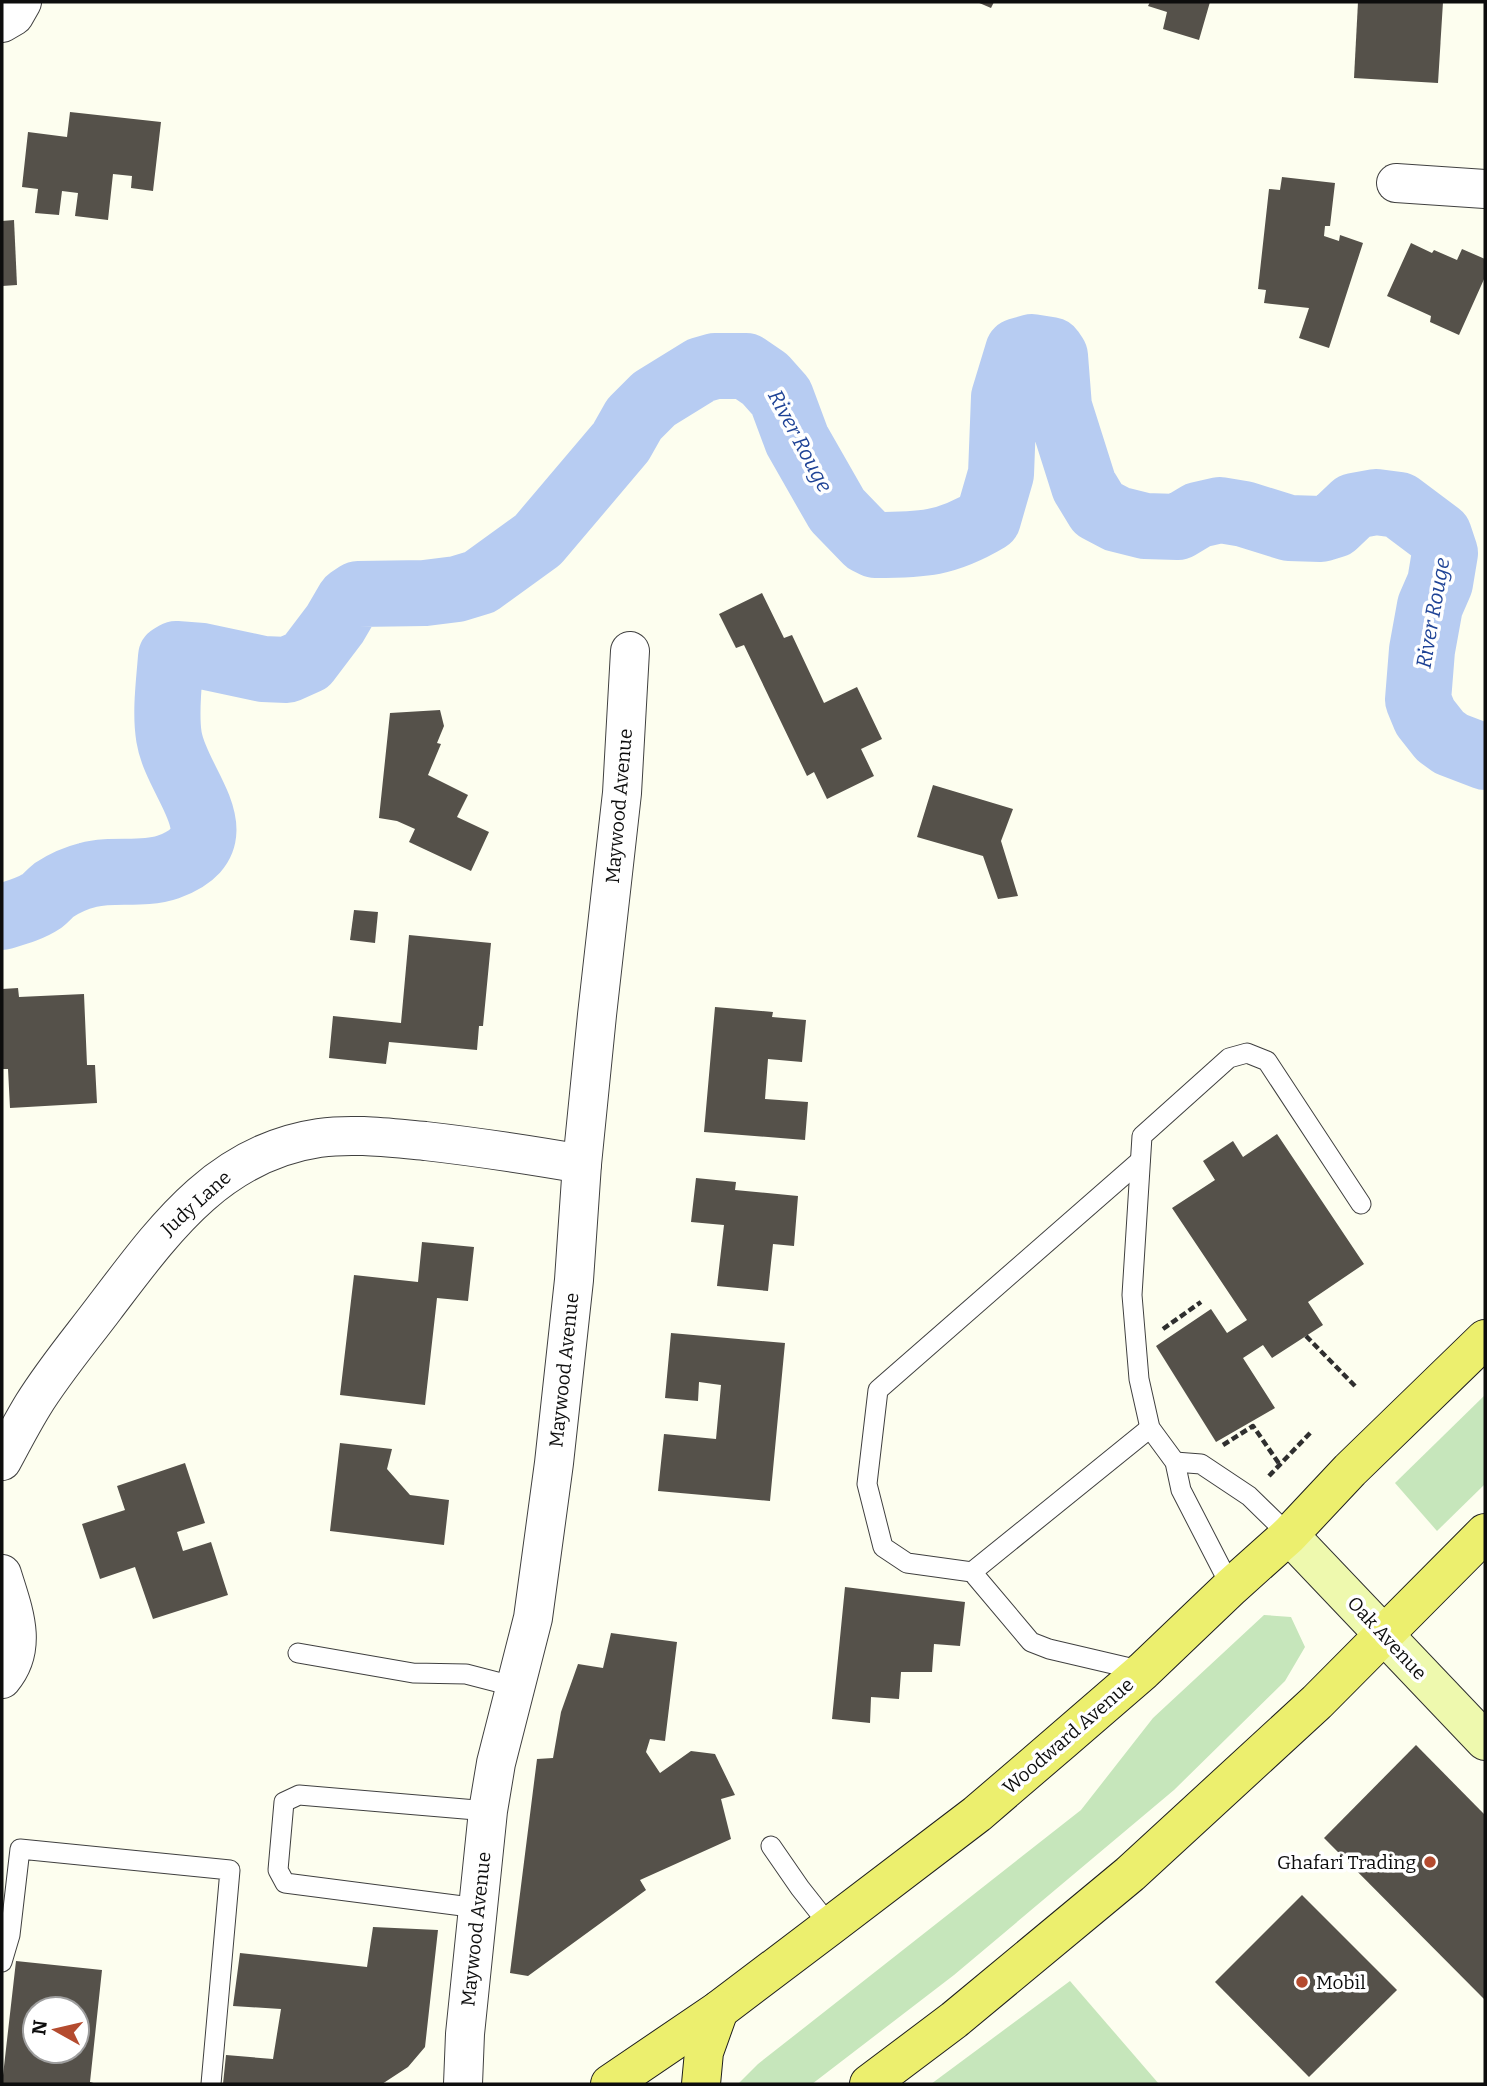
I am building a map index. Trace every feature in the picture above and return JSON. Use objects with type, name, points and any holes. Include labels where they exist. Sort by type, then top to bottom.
[{"type":"main road","name":"Woodward Avenue","points":[[610,2084],[719,2010],[977,1814],[1143,1671],[1289,1535],[1350,1470],[1485,1339]]},
{"type":"main road","points":[[869,2084],[954,2020],[1130,1874],[1217,1796],[1386,1635],[1485,1533]]},
{"type":"main road","points":[[701,2084],[704,2052],[719,2010]]},
{"type":"street","points":[[1396,183],[1485,189]]},
{"type":"street","name":"Maywood Avenue","points":[[463,2084],[465,2034],[488,1811],[496,1763],[533,1619],[554,1463],[574,1280],[582,1164],[622,793],[630,651]]},
{"type":"street","name":"Judy Lane","points":[[2,1461],[33,1404],[155,1241],[212,1184],[260,1153],[320,1138],[355,1136],[443,1143],[582,1164]]},
{"type":"street","name":"Oak Avenue","points":[[1289,1535],[1485,1741]]},
{"type":"street","points":[[2,1574],[16,1618],[18,1640],[14,1660],[2,1679]]},
{"type":"lane","points":[[1231,1587],[1181,1490],[1175,1462],[1150,1428],[1139,1379],[1132,1295],[1142,1136],[1229,1058],[1247,1053],[1267,1061],[1361,1204]]},
{"type":"lane","points":[[1140,1161],[878,1390],[866,1484],[883,1547],[907,1563],[972,1572],[1031,1642],[1049,1649],[1143,1671]]},
{"type":"lane","points":[[972,1572],[1150,1428]]},
{"type":"lane","points":[[1175,1462],[1201,1464],[1249,1496],[1289,1535]]},
{"type":"lane","points":[[298,1653],[413,1673],[466,1674],[516,1687]]},
{"type":"lane","points":[[478,1908],[285,1883],[278,1870],[284,1802],[299,1795],[488,1811]]},
{"type":"lane","points":[[771,1846],[830,1926]]},
{"type":"lane","points":[[2,1962],[10,1935],[20,1849],[230,1870],[211,2084]]},
{"type":"path","points":[[1161,1331],[1201,1303]]},
{"type":"path","points":[[1306,1336],[1355,1386]]},
{"type":"path","points":[[1220,1447],[1253,1426],[1280,1465]]},
{"type":"path","points":[[1267,1478],[1312,1431]]},
{"type":"green space","points":[[1485,1395],[1485,1484],[1437,1531],[1395,1483]]},
{"type":"green space","points":[[1264,1615],[1291,1617],[1305,1647],[1285,1681],[1174,1790],[954,1975],[812,2084],[738,2084],[758,2064],[1081,1810],[1153,1718]]},
{"type":"green space","points":[[1070,1981],[1159,2084],[931,2084]]},
{"type":"building","points":[[977,2],[994,2],[991,8]]},
{"type":"building","points":[[1150,2],[1210,2],[1199,40],[1163,29],[1167,12],[1148,6]]},
{"type":"building","points":[[1358,2],[1443,2],[1438,83],[1354,78]]},
{"type":"building","points":[[70,112],[161,122],[153,191],[131,188],[132,176],[113,174],[108,220],[75,216],[78,193],[62,191],[59,215],[35,213],[38,189],[22,187],[28,132],[67,137]]},
{"type":"building","points":[[1282,177],[1335,183],[1330,226],[1325,226],[1324,236],[1339,241],[1340,235],[1363,243],[1329,348],[1299,338],[1309,308],[1264,303],[1266,290],[1258,289],[1269,189],[1280,190]]},
{"type":"building","points":[[14,220],[17,285],[2,286],[2,221]]},
{"type":"building","points":[[1411,243],[1432,253],[1434,250],[1457,260],[1462,249],[1485,259],[1485,277],[1459,335],[1430,322],[1431,316],[1387,296]]},
{"type":"building","points":[[762,593],[784,638],[792,635],[824,703],[857,687],[882,739],[861,749],[874,776],[827,799],[814,772],[807,776],[744,645],[736,648],[719,614]]},
{"type":"building","points":[[440,710],[444,726],[437,743],[441,744],[428,775],[468,795],[457,817],[489,832],[471,871],[409,842],[415,829],[397,821],[379,818],[390,713]]},
{"type":"building","points":[[933,785],[1013,809],[1001,841],[1018,896],[998,899],[983,856],[917,837]]},
{"type":"building","points":[[354,910],[378,912],[375,943],[350,940]]},
{"type":"building","points":[[409,935],[491,943],[483,1026],[479,1026],[477,1050],[389,1042],[386,1064],[329,1058],[333,1016],[401,1023]]},
{"type":"building","points":[[18,988],[19,997],[84,994],[87,1065],[95,1065],[97,1103],[10,1108],[8,1069],[2,1069],[2,989]]},
{"type":"building","points":[[715,1007],[773,1012],[772,1017],[806,1020],[802,1062],[768,1059],[765,1099],[808,1102],[805,1140],[704,1132]]},
{"type":"building","points":[[1277,1134],[1364,1264],[1308,1302],[1323,1325],[1272,1358],[1263,1345],[1243,1358],[1275,1408],[1216,1442],[1156,1346],[1211,1309],[1227,1333],[1247,1320],[1172,1208],[1215,1180],[1203,1161],[1233,1141],[1243,1157]]},
{"type":"building","points":[[696,1178],[736,1182],[735,1190],[798,1196],[794,1246],[773,1244],[768,1291],[717,1286],[724,1225],[691,1222]]},
{"type":"building","points":[[422,1242],[474,1247],[468,1301],[437,1298],[425,1405],[340,1395],[354,1275],[418,1282]]},
{"type":"building","points":[[671,1333],[785,1343],[770,1501],[658,1491],[664,1434],[716,1439],[721,1385],[699,1382],[698,1401],[665,1398]]},
{"type":"building","points":[[340,1443],[392,1449],[387,1469],[410,1495],[449,1500],[444,1545],[330,1531]]},
{"type":"building","points":[[185,1463],[205,1523],[177,1532],[183,1551],[211,1542],[228,1595],[153,1619],[135,1567],[100,1579],[82,1524],[125,1510],[117,1486]]},
{"type":"building","points":[[845,1587],[965,1602],[960,1646],[934,1644],[932,1672],[901,1672],[899,1699],[871,1697],[870,1723],[832,1719]]},
{"type":"building","points":[[611,1633],[677,1642],[665,1741],[650,1739],[646,1752],[660,1773],[691,1751],[715,1754],[735,1795],[721,1799],[731,1839],[640,1880],[646,1890],[528,1976],[510,1973],[537,1759],[553,1758],[561,1712],[578,1664],[603,1668]]},
{"type":"building","points":[[1416,1745],[1485,1815],[1485,2000],[1324,1838]]},
{"type":"building","points":[[1302,1895],[1397,1990],[1309,2077],[1215,1982]]},
{"type":"building","points":[[373,1927],[438,1930],[425,2047],[408,2067],[382,2084],[223,2084],[226,2055],[273,2059],[281,2009],[233,2006],[240,1953],[367,1967]]},
{"type":"building","points":[[16,1961],[102,1970],[90,2082],[97,2084],[2,2084]]},
{"type":"waterway","name":"River Rouge","points":[[2,917],[33,906],[52,891],[83,876],[168,867],[190,856],[201,842],[203,827],[200,810],[174,756],[169,737],[167,708],[171,657],[176,654],[202,656],[263,669],[287,670],[307,661],[349,600],[358,594],[425,593],[457,589],[480,582],[538,540],[621,442],[634,419],[654,399],[701,370],[715,366],[746,366],[765,379],[781,397],[797,440],[837,510],[867,541],[875,545],[934,541],[959,534],[988,519],[1001,474],[1004,397],[1018,351],[1032,347],[1051,350],[1055,356],[1059,407],[1084,486],[1098,509],[1117,519],[1145,526],[1178,527],[1198,515],[1220,510],[1244,514],[1289,528],[1321,529],[1334,525],[1354,506],[1376,502],[1399,505],[1439,535],[1445,553],[1440,583],[1430,606],[1422,650],[1418,700],[1425,717],[1440,736],[1451,744],[1485,757]]},
{"type":"place","name":"Ghafari Trading","points":[[1430,1862]]},
{"type":"place","name":"Mobil","points":[[1302,1982]]}]
